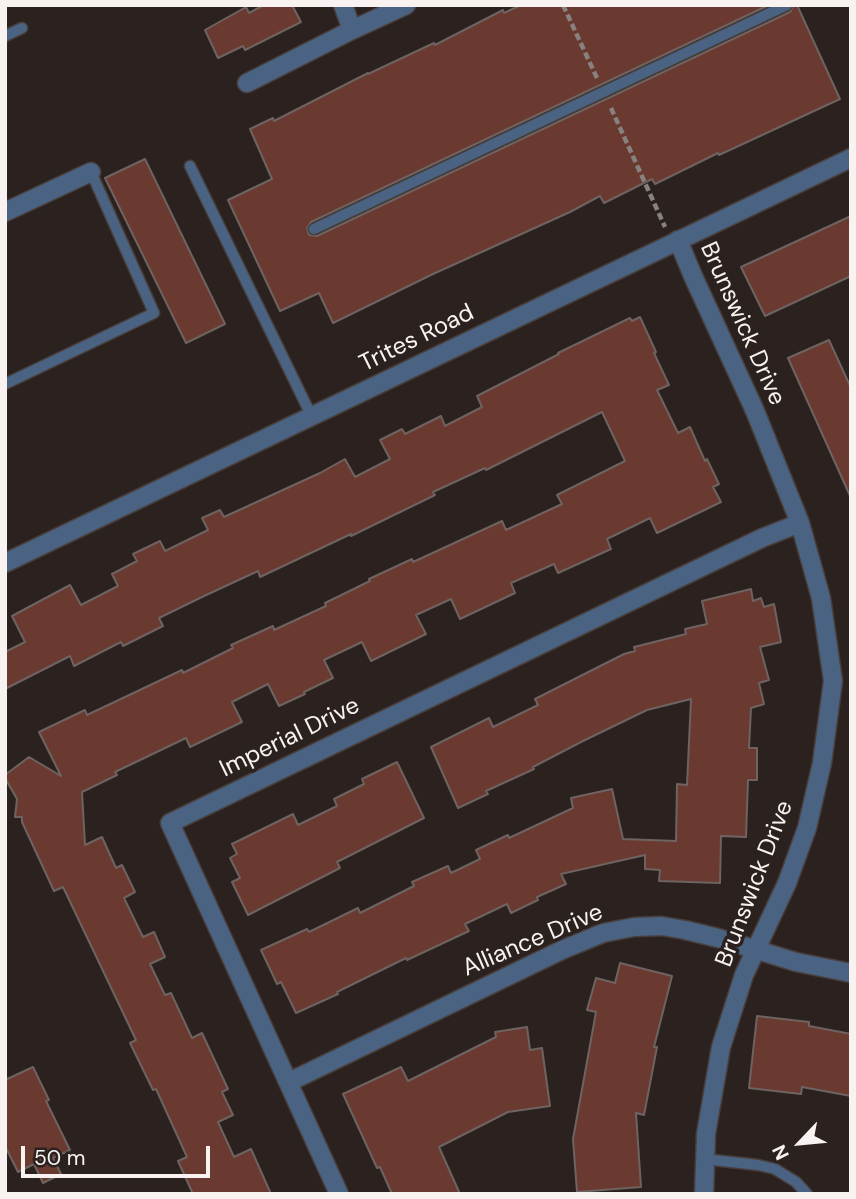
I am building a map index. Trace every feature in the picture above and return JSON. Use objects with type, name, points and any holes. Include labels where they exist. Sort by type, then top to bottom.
[{"type":"street","points":[[343,5],[352,30]]},
{"type":"street","points":[[247,83],[405,5]]},
{"type":"street","name":"Trites Road","points":[[5,563],[851,159]]},
{"type":"street","points":[[5,212],[91,172]]},
{"type":"street","name":"Brunswick Drive","points":[[675,242],[755,411],[800,523],[842,680],[807,828],[787,883],[744,975],[721,1047],[706,1133],[704,1194]]},
{"type":"street","name":"Imperial Drive","points":[[340,1194],[170,823],[750,544],[800,523]]},
{"type":"street","name":"Alliance Drive","points":[[289,1082],[564,949],[603,933],[634,927],[662,926],[718,938],[796,962],[851,973]]},
{"type":"lane","points":[[314,229],[787,5]]},
{"type":"lane","points":[[5,36],[22,28]]},
{"type":"lane","points":[[190,166],[312,417]]},
{"type":"lane","points":[[5,384],[154,313],[91,172]]},
{"type":"lane","points":[[704,1159],[775,1169],[796,1182],[807,1194]]},
{"type":"path","points":[[563,5],[675,242]]},
{"type":"building","points":[[264,5],[292,5],[301,22],[245,50],[243,46],[218,58],[205,30],[246,7],[249,13]]},
{"type":"building","points":[[521,5],[769,5],[311,222],[307,228],[309,235],[317,236],[790,12],[794,5],[797,5],[840,99],[655,184],[652,179],[604,203],[600,196],[333,323],[319,293],[280,311],[228,200],[272,179],[250,129],[273,118],[274,121],[368,73],[434,43],[435,45],[503,10],[504,13]]},
{"type":"building","points":[[145,159],[225,324],[186,343],[105,178]]},
{"type":"building","points":[[851,216],[851,276],[765,316],[741,267]]},
{"type":"building","points":[[640,317],[669,385],[657,390],[678,433],[690,427],[719,484],[713,487],[721,502],[657,533],[650,518],[607,539],[611,549],[558,573],[554,564],[511,583],[515,593],[460,619],[451,599],[416,615],[426,634],[371,661],[362,642],[324,660],[333,678],[279,706],[268,684],[232,702],[242,722],[190,747],[186,738],[115,772],[117,775],[82,792],[85,845],[102,837],[116,868],[122,865],[135,892],[124,898],[143,937],[154,932],[165,957],[150,964],[165,995],[171,993],[192,1038],[202,1033],[228,1089],[222,1092],[233,1115],[218,1122],[234,1157],[251,1149],[271,1194],[193,1194],[178,1161],[187,1157],[156,1089],[153,1090],[130,1043],[136,1040],[63,887],[54,891],[22,817],[15,817],[17,799],[5,775],[29,757],[61,776],[39,732],[85,710],[87,715],[182,670],[183,673],[233,648],[231,645],[273,626],[274,630],[326,606],[325,603],[412,559],[413,562],[502,521],[506,530],[562,504],[557,495],[625,461],[602,412],[486,470],[485,468],[433,492],[435,495],[351,536],[260,577],[258,571],[159,618],[163,626],[123,646],[121,642],[74,666],[70,656],[5,689],[5,652],[25,642],[12,616],[70,585],[81,605],[118,586],[112,574],[137,561],[133,554],[160,541],[165,551],[208,530],[202,518],[220,510],[224,517],[345,459],[355,477],[390,459],[380,440],[402,429],[405,434],[441,416],[445,426],[482,407],[477,396],[630,318],[632,321]]},
{"type":"building","points":[[829,340],[851,388],[851,498],[788,358]]},
{"type":"building","points":[[751,589],[753,601],[761,598],[764,607],[774,604],[781,642],[760,647],[769,680],[759,683],[764,704],[751,708],[749,748],[757,748],[757,780],[748,780],[746,837],[721,836],[720,883],[659,881],[660,870],[645,869],[645,855],[561,874],[566,884],[537,897],[538,900],[511,913],[507,904],[465,924],[469,931],[407,960],[406,958],[296,1013],[281,982],[277,984],[261,950],[307,929],[309,932],[358,908],[360,913],[414,886],[412,882],[448,866],[451,873],[480,859],[476,850],[508,835],[509,838],[573,808],[571,798],[612,789],[623,839],[676,841],[677,784],[687,785],[691,699],[647,710],[486,791],[488,794],[458,808],[431,747],[489,718],[493,727],[538,705],[535,699],[635,651],[634,647],[686,634],[685,629],[707,624],[702,601]]},
{"type":"building","points":[[397,762],[424,818],[337,862],[340,868],[248,915],[232,882],[240,878],[230,858],[237,854],[232,844],[293,814],[298,825],[337,806],[334,799],[364,784],[362,779]]},
{"type":"building","points":[[620,963],[672,976],[654,1047],[657,1047],[644,1115],[636,1113],[641,1187],[577,1192],[573,1139],[596,1012],[587,1010],[596,978],[615,983]]},
{"type":"building","points":[[757,1016],[809,1022],[809,1026],[851,1034],[851,1096],[802,1087],[801,1094],[749,1088]]},
{"type":"building","points":[[527,1027],[530,1050],[542,1048],[550,1106],[508,1112],[439,1147],[460,1194],[392,1194],[343,1094],[401,1067],[408,1081],[496,1037],[495,1032]]},
{"type":"building","points":[[33,1067],[70,1150],[53,1158],[61,1174],[43,1183],[34,1164],[18,1172],[5,1146],[5,1080]]}]
